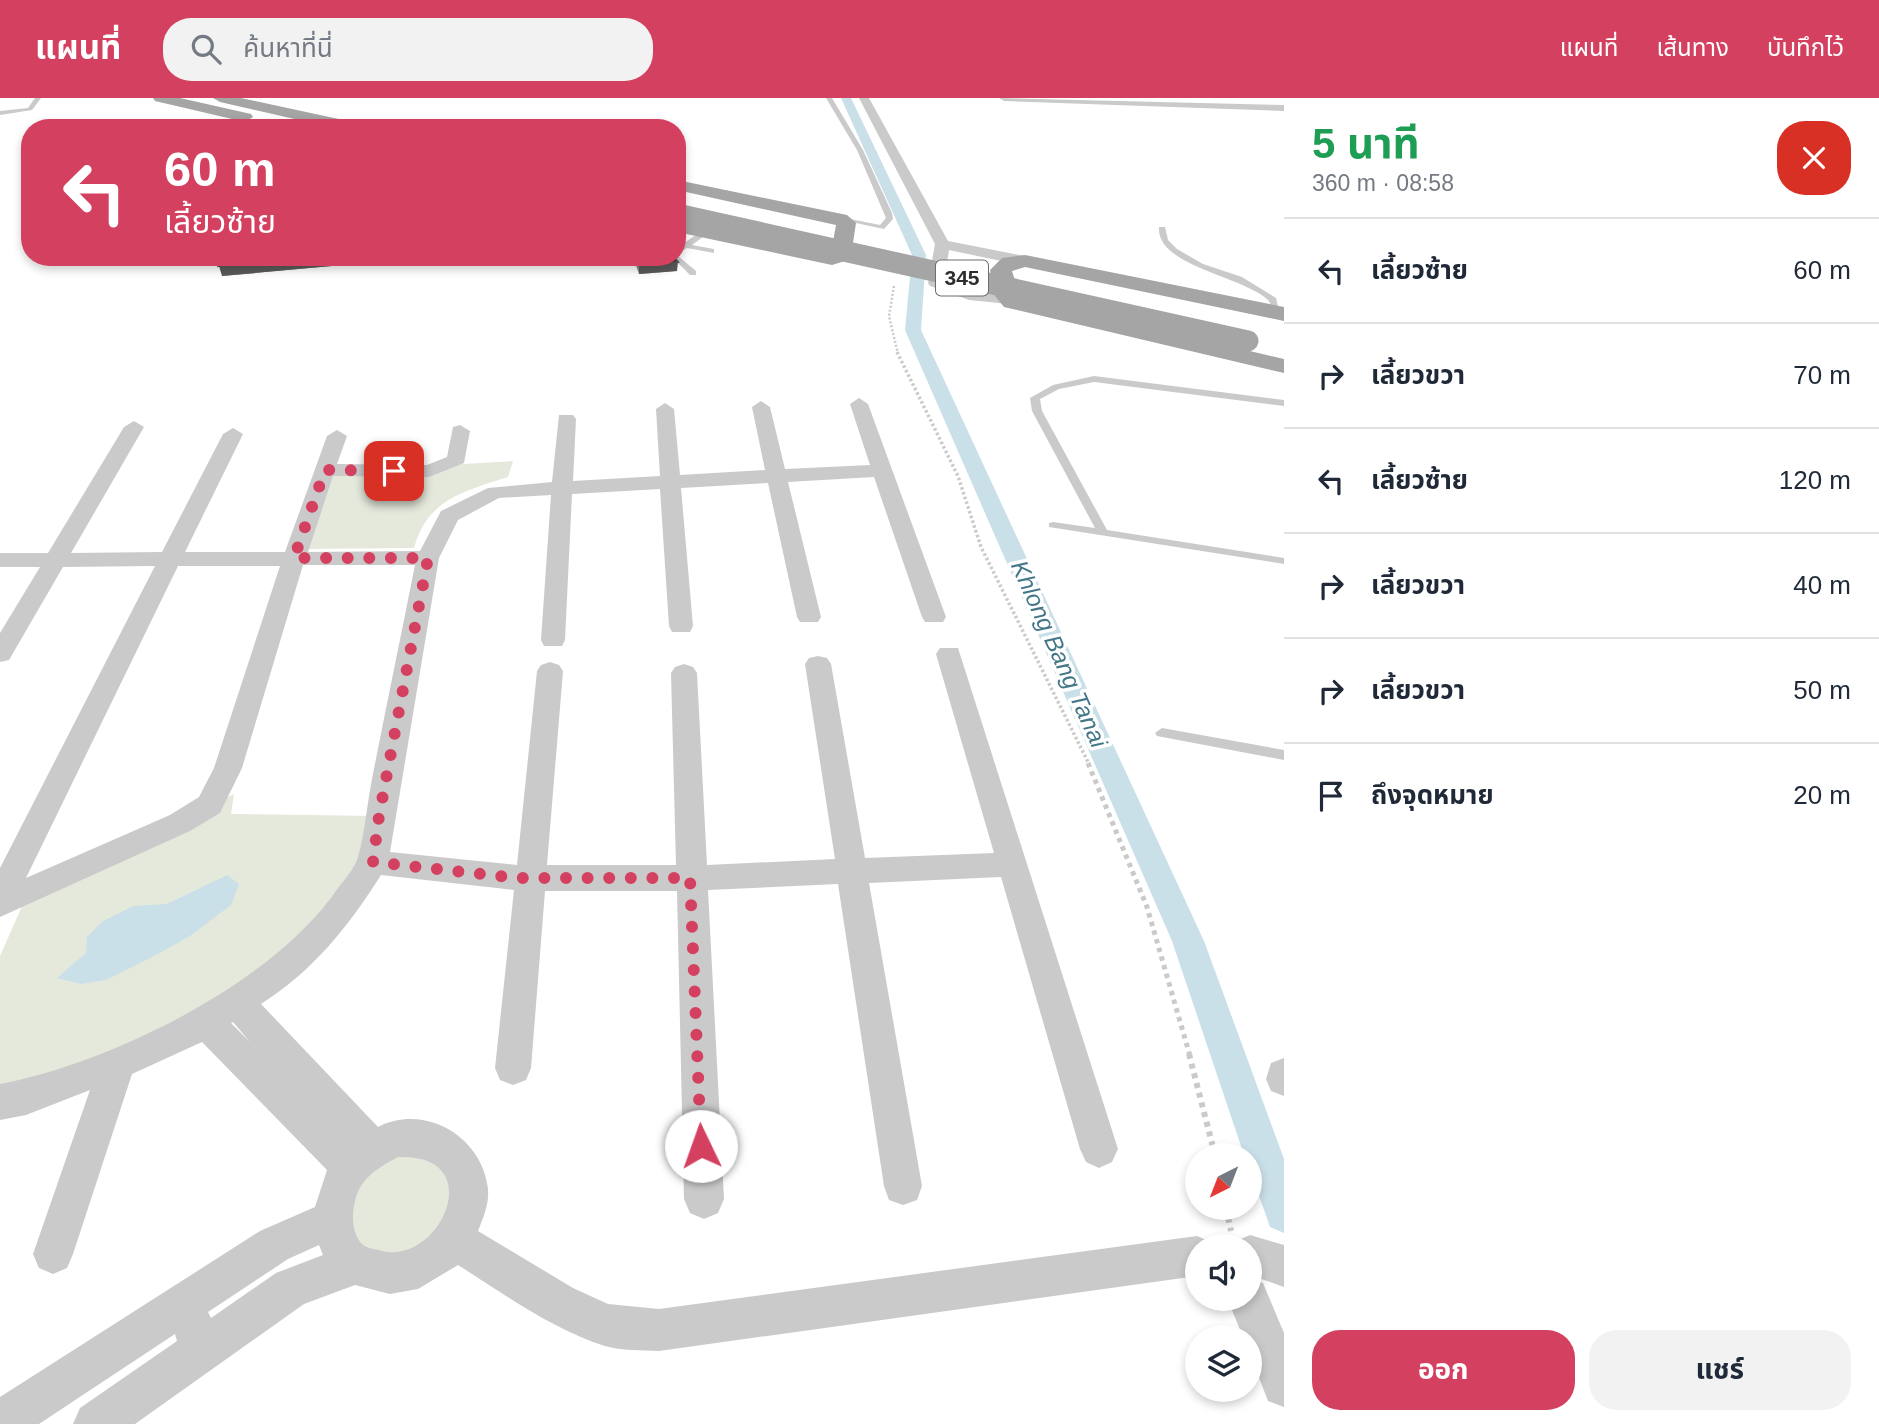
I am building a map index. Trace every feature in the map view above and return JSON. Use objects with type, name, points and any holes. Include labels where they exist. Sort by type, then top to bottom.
[{"type":"main road","points":[[160,98],[255,119]]},
{"type":"main road","points":[[220,98],[319,119]]},
{"type":"main road","points":[[686,187],[840,219],[846,223],[841,256],[821,259],[709,241],[686,230]]},
{"type":"main road","name":"345","points":[[686,206],[1250,331],[1284,349]]},
{"type":"main road","points":[[787,252],[819,250],[829,222],[816,214]]},
{"type":"main road","points":[[1280,311],[1025,261],[1009,262],[1001,270],[1006,296],[1012,302],[1284,366]]},
{"type":"main road","points":[[1037,309],[1027,300],[1023,275],[1027,266],[1056,267]]},
{"type":"main road","name":"345","points":[[1250,331],[1280,311]]},
{"type":"street","points":[[864,98],[942,244],[936,283],[969,295],[1012,302]]},
{"type":"street","points":[[1004,98],[1266,103]]},
{"type":"street","points":[[1249,98],[1284,110]]},
{"type":"street","points":[[942,244],[1025,261]]},
{"type":"street","points":[[859,404],[934,617]]},
{"type":"street","points":[[761,407],[809,617]]},
{"type":"street","points":[[665,409],[681,626]]},
{"type":"street","points":[[552,640],[566,419]]},
{"type":"street","points":[[0,654],[134,427]]},
{"type":"street","points":[[325,470],[429,471],[442,468],[457,458],[460,431]]},
{"type":"street","points":[[0,902],[233,434]]},
{"type":"street","points":[[0,902],[180,823],[210,805],[228,768],[294,558],[337,436]]},
{"type":"street","points":[[0,1102],[26,1097],[118,1063],[206,1022],[237,1003],[309,946],[355,895],[373,862],[379,816],[428,558],[441,526],[449,516],[470,502],[495,492],[883,470]]},
{"type":"street","points":[[0,560],[428,558]]},
{"type":"street","points":[[949,654],[1099,1149]]},
{"type":"street","points":[[818,664],[903,1186]]},
{"type":"street","points":[[513,1068],[550,671]]},
{"type":"street","points":[[684,673],[704,1199]]},
{"type":"street","points":[[373,862],[530,878],[690,878],[1014,864]]},
{"type":"street","points":[[237,1003],[362,1158]]},
{"type":"street","points":[[206,1022],[362,1158]]},
{"type":"street","points":[[53,1254],[118,1063]]},
{"type":"street","points":[[396,1138],[444,1146],[460,1163],[469,1187],[467,1213],[455,1240],[432,1262],[407,1273],[379,1273],[355,1264],[340,1244],[333,1219],[337,1194],[362,1158],[396,1138]]},
{"type":"street","points":[[0,1423],[274,1245],[333,1219]]},
{"type":"street","points":[[455,1240],[570,1308],[607,1325],[659,1330],[1185,1258]]},
{"type":"street","points":[[96,1424],[291,1288],[355,1264]]},
{"type":"street","points":[[183,1305],[203,1349]]},
{"type":"street","points":[[1253,1311],[1284,1385]]},
{"type":"lane","points":[[0,113],[30,109],[38,98]]},
{"type":"lane","points":[[830,98],[860,150],[890,219],[881,227],[840,219]]},
{"type":"lane","points":[[1162,229],[1164,241],[1174,251],[1256,288],[1280,311]]},
{"type":"lane","points":[[686,246],[709,241]]},
{"type":"lane","points":[[686,246],[709,241]]},
{"type":"lane","points":[[686,266],[693,273]]},
{"type":"lane","points":[[1103,533],[1037,411],[1035,398],[1046,390],[1065,383],[1094,379],[1284,403]]},
{"type":"lane","points":[[1052,525],[1284,561]]},
{"type":"lane","points":[[1162,733],[1284,755]]},
{"type":"path","points":[[895,280],[889,307],[895,347],[909,381],[916,387],[958,476],[981,547],[1086,758],[1116,827],[1147,907],[1174,997],[1212,1143]]},
{"type":"shaded area","points":[[513,461],[508,477],[463,493],[438,508],[420,531],[414,548],[303,549],[332,472]]},
{"type":"shaded area","points":[[234,794],[231,814],[377,816],[372,856],[307,943],[192,1024],[0,1100],[0,956],[30,888]]},
{"type":"shaded area","points":[[444,1146],[455,1240],[355,1264],[337,1193],[351,1167]]},
{"type":"water","points":[[227,875],[239,884],[231,905],[190,936],[106,980],[81,984],[57,978],[86,953],[87,937],[103,921],[133,906],[167,904]]},
{"type":"waterway","name":"Khlong Bang Tanai","points":[[846,98],[919,255],[913,330],[1188,941],[1284,1213]]},
{"type":"route","points":[[394,471],[325,470],[294,558],[428,558],[379,816],[373,862],[517,878],[690,878],[701,1146]]}]
